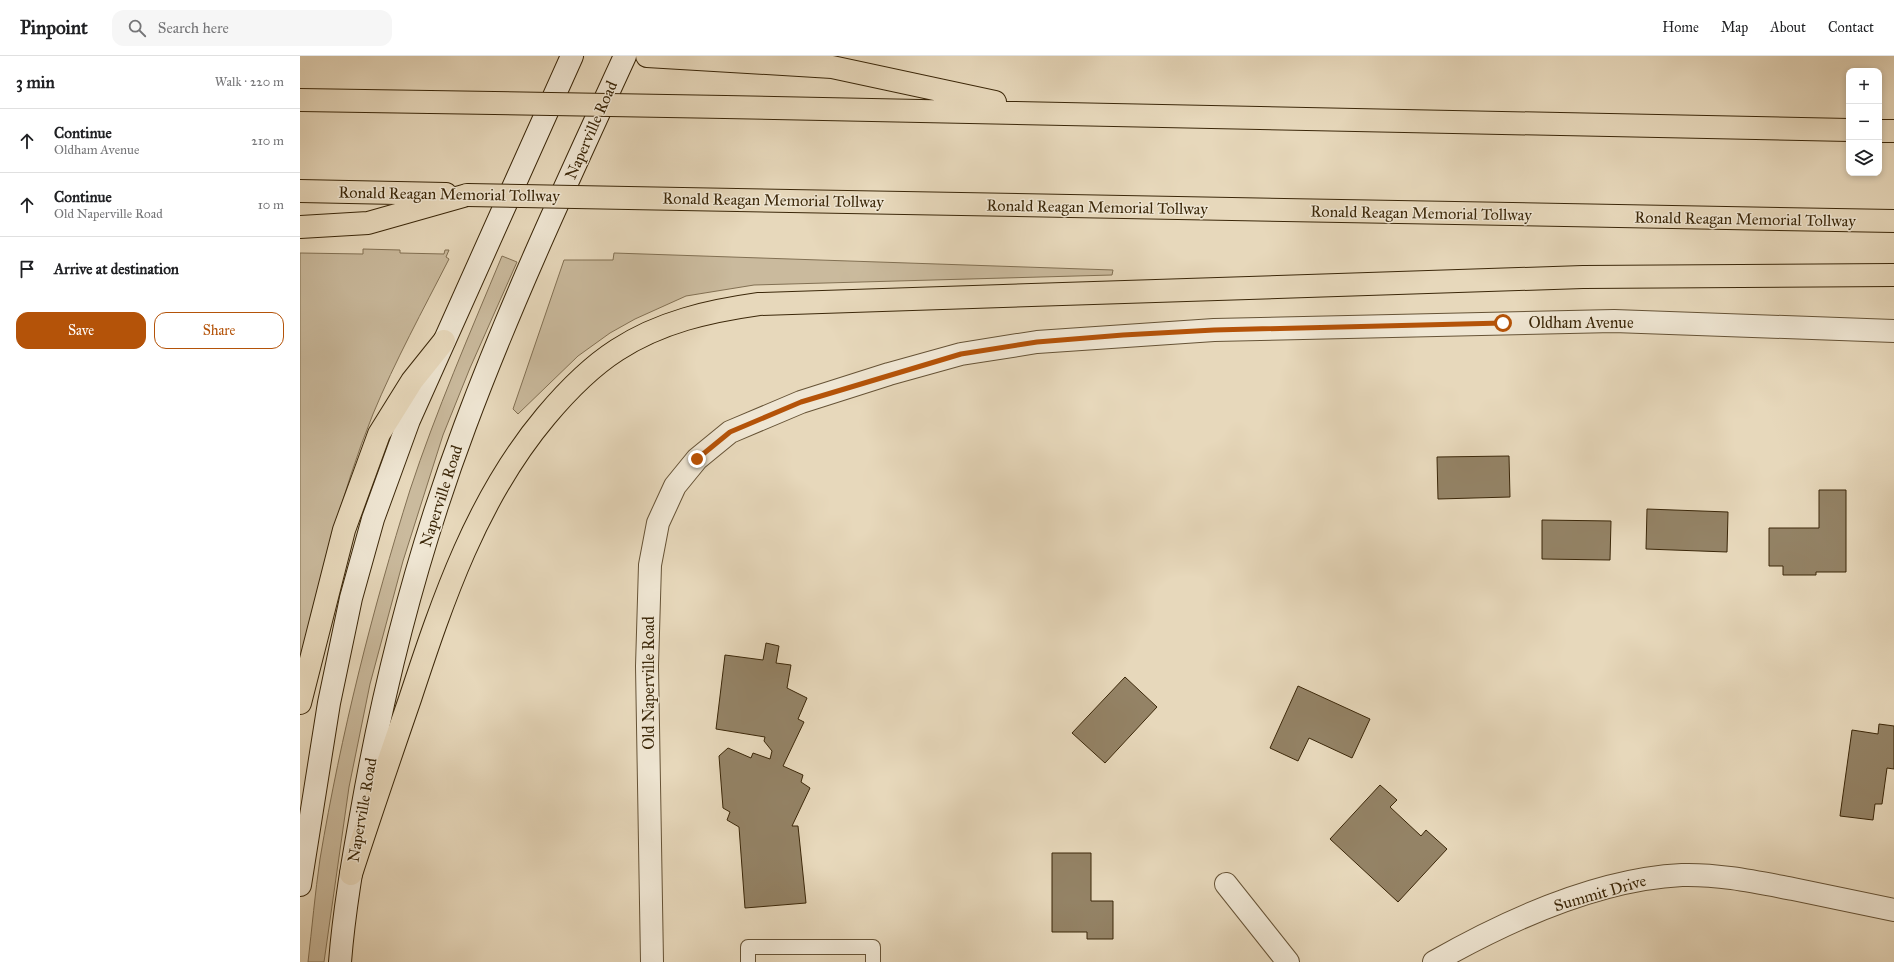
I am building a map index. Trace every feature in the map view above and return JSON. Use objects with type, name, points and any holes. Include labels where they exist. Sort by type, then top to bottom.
[{"type":"highway","points":[[647,56],[832,67],[1043,112]]},
{"type":"highway","points":[[300,100],[1043,112],[1846,130]]},
{"type":"highway","points":[[1882,131],[1894,131]]},
{"type":"highway","name":"Ronald Reagan Memorial Tollway","points":[[300,191],[1894,221]]},
{"type":"highway","points":[[300,227],[368,223],[467,195]]},
{"type":"highway","points":[[351,874],[434,623],[460,558],[503,474],[524,442],[573,385],[594,366],[617,349],[641,336],[667,325],[716,311],[759,304],[1567,278],[1894,275]]},
{"type":"highway","points":[[300,703],[344,530],[379,434],[412,381],[444,341]]},
{"type":"street","points":[[300,885],[329,703],[351,598],[373,519],[409,420],[572,56]]},
{"type":"street","name":"Naperville Road","points":[[340,962],[351,874],[373,745],[386,688],[423,549],[444,484],[496,346],[625,56]]},
{"type":"street","name":"Oldham Avenue","points":[[730,432],[801,402],[889,374],[961,354],[1037,342],[1214,330],[1614,320],[1894,331]]},
{"type":"street","name":"Old Naperville Road","points":[[652,962],[647,666],[650,565],[658,523],[676,486],[697,459],[730,432]]},
{"type":"street","name":"Summit Drive","points":[[1434,962],[1511,922],[1562,902],[1618,884],[1650,878],[1682,875],[1712,876],[1749,880],[1894,910]]},
{"type":"street","points":[[1226,884],[1288,962]]},
{"type":"lane","points":[[748,962],[748,947],[873,947],[873,962]]},
{"type":"shaded area","points":[[363,249],[400,250],[400,253],[444,254],[445,250],[449,250],[446,257],[449,259],[390,375],[373,414],[341,505],[300,660],[300,253],[363,254]]},
{"type":"shaded area","points":[[614,253],[1113,270],[1112,275],[754,285],[686,296],[635,319],[610,333],[578,356],[518,414],[513,409],[564,260],[613,260]]},
{"type":"shaded area","points":[[502,256],[517,262],[470,368],[443,435],[403,561],[370,684],[349,787],[324,962],[308,962],[318,872],[328,812],[370,627],[396,535],[420,460],[454,372]]},
{"type":"building","points":[[1509,456],[1510,497],[1438,499],[1437,457]]},
{"type":"building","points":[[1819,490],[1846,490],[1846,572],[1816,572],[1816,575],[1783,575],[1783,566],[1769,566],[1769,528],[1819,528]]},
{"type":"building","points":[[1647,509],[1728,512],[1727,552],[1646,549]]},
{"type":"building","points":[[1542,520],[1611,521],[1610,560],[1542,559]]},
{"type":"building","points":[[766,643],[779,646],[776,663],[791,665],[787,688],[807,698],[798,719],[804,722],[783,766],[803,775],[801,782],[810,788],[792,826],[798,826],[806,903],[745,908],[739,827],[727,820],[730,812],[723,808],[719,756],[728,748],[751,758],[753,753],[770,759],[772,751],[764,741],[765,737],[716,729],[725,655],[763,660]]},
{"type":"building","points":[[1125,677],[1157,707],[1105,763],[1072,733]]},
{"type":"building","points":[[1298,686],[1370,719],[1352,758],[1309,738],[1298,761],[1270,748]]},
{"type":"building","points":[[1879,724],[1894,726],[1894,769],[1887,768],[1882,804],[1875,804],[1873,820],[1840,816],[1852,730],[1878,734]]},
{"type":"building","points":[[1380,785],[1397,800],[1390,807],[1421,836],[1426,830],[1447,849],[1398,902],[1330,839]]},
{"type":"building","points":[[1052,853],[1091,853],[1091,901],[1113,901],[1113,939],[1087,939],[1087,932],[1052,932]]},
{"type":"route","points":[[697,459],[730,432],[801,402],[889,374],[961,354],[1037,342],[1123,335],[1214,330],[1503,323]]}]
